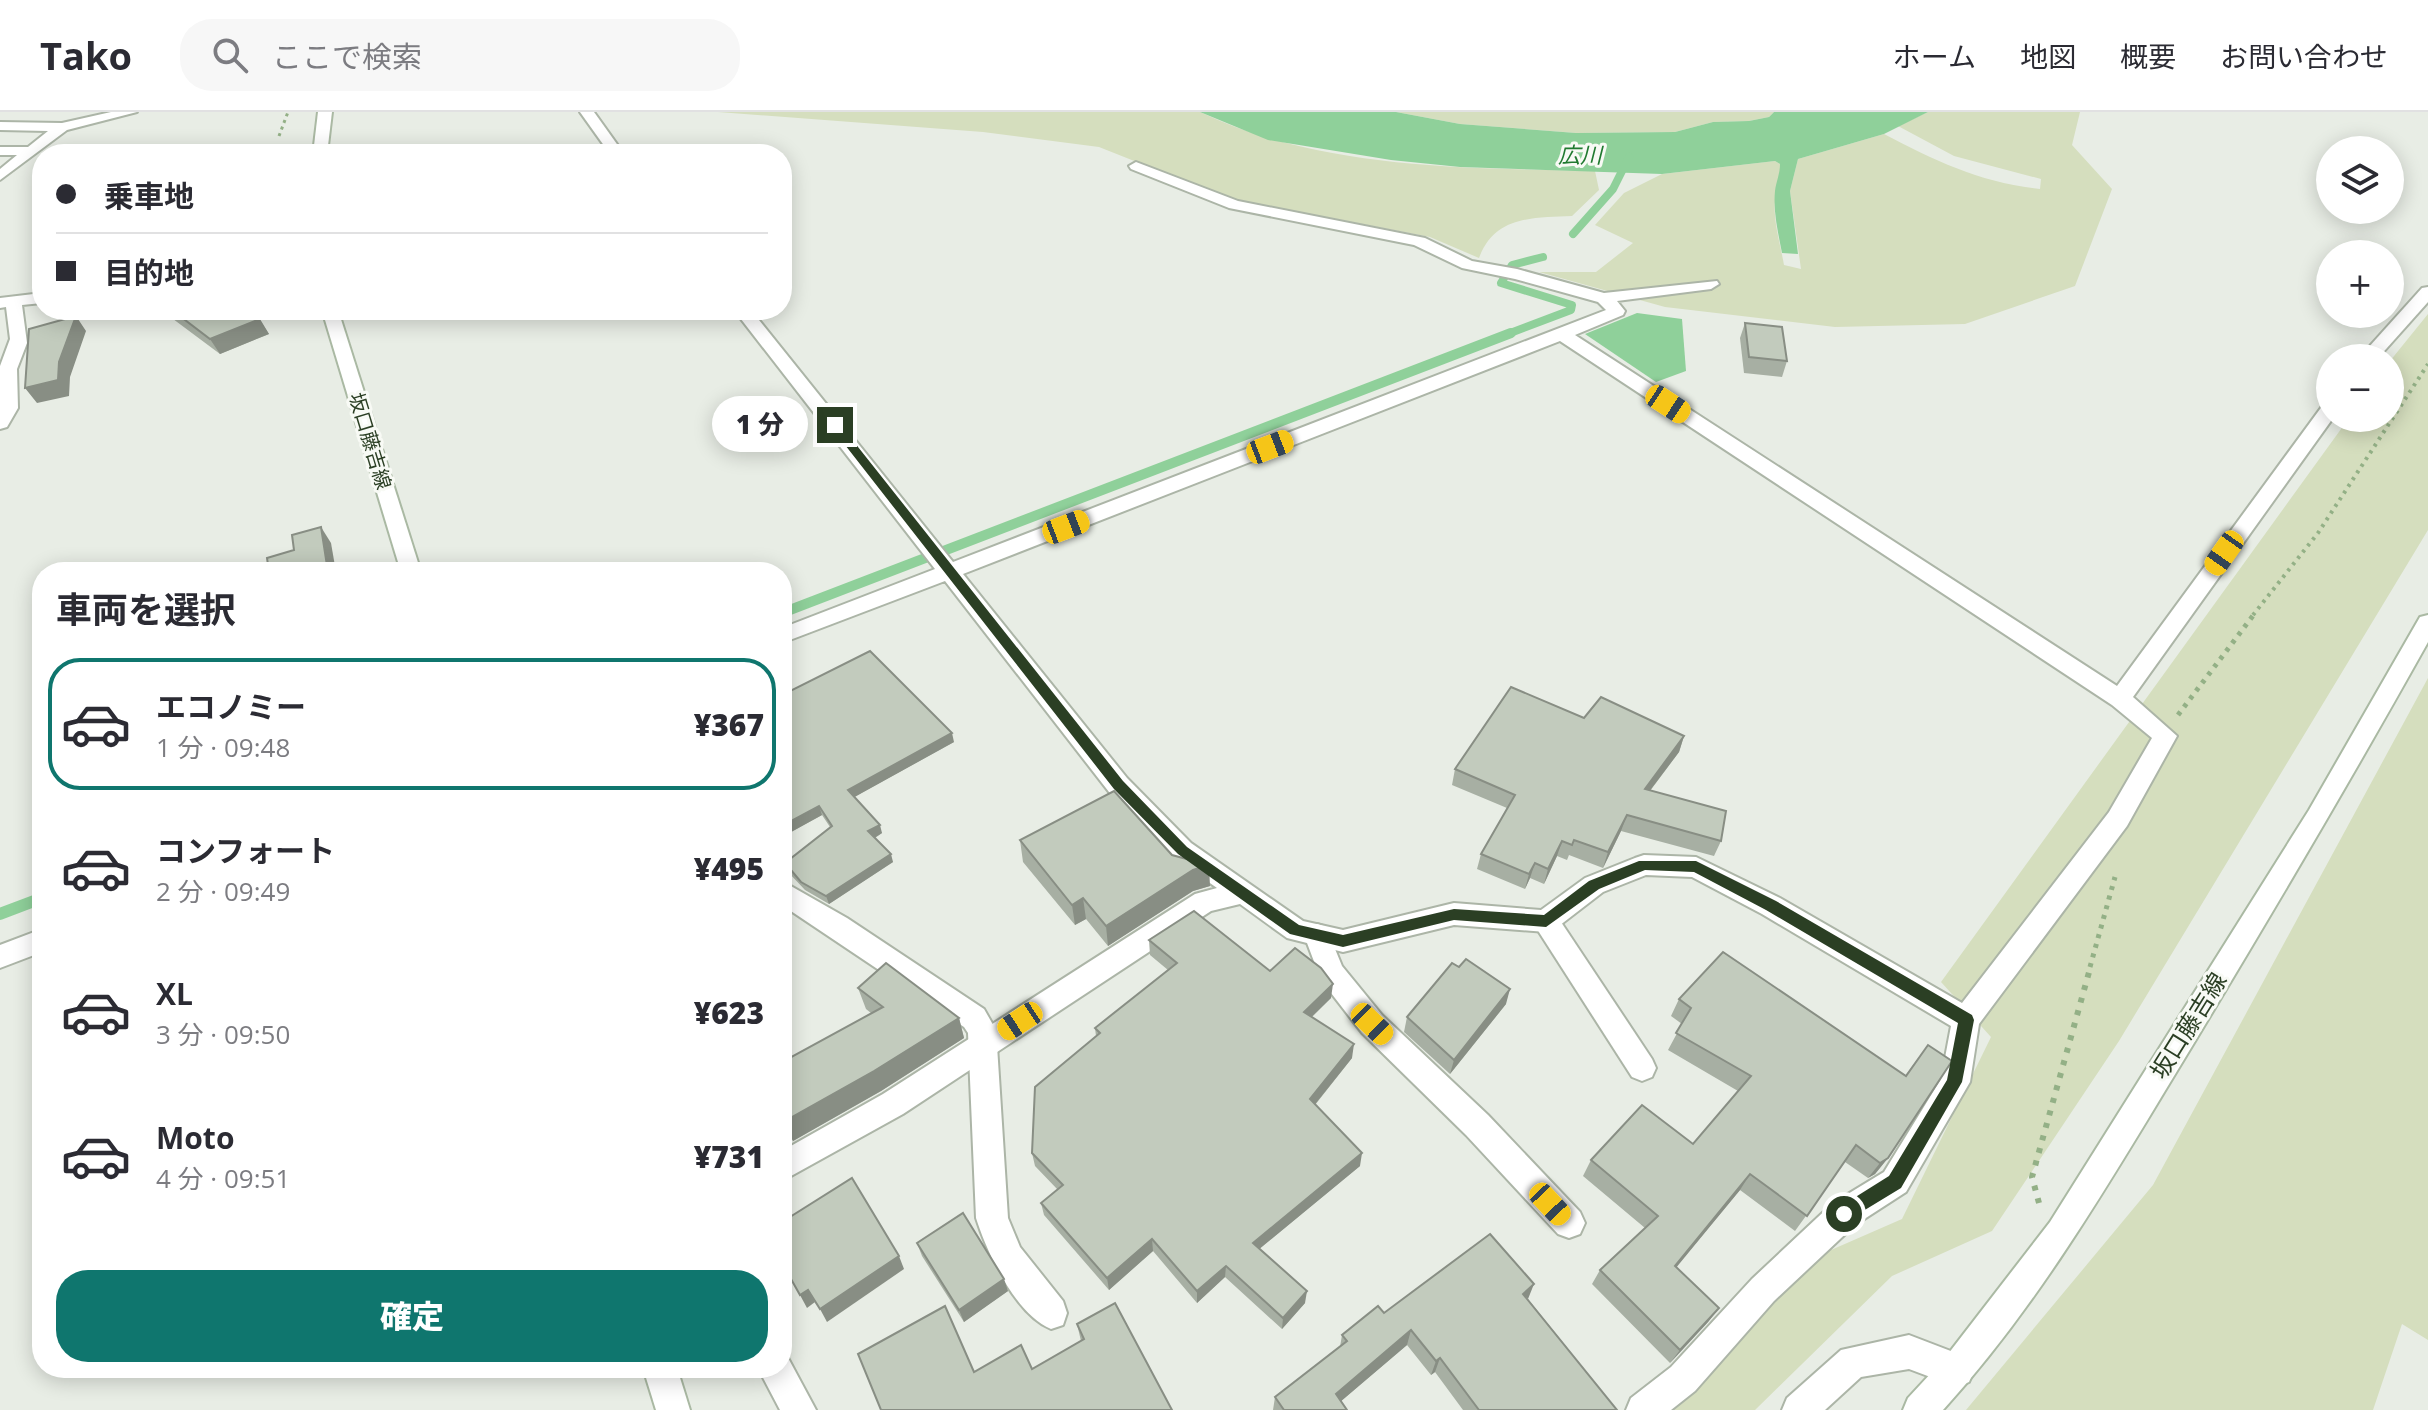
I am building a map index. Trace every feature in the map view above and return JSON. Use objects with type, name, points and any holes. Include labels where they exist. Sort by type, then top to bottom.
[{"type":"street","points":[[0,117],[77,112]]},
{"type":"street","points":[[0,126],[62,127],[130,112]]},
{"type":"street","points":[[321,144],[325,112]]},
{"type":"street","points":[[587,112],[610,144]]},
{"type":"street","points":[[41,144],[62,127]]},
{"type":"street","points":[[0,151],[32,151]]},
{"type":"street","points":[[0,176],[32,151]]},
{"type":"street","points":[[1136,166],[1234,205],[1419,241],[1468,265],[1517,274],[1604,298],[1711,284]]},
{"type":"street","points":[[2381,344],[2428,292]]},
{"type":"street","points":[[792,632],[947,569],[1617,311],[1604,298]]},
{"type":"street","points":[[0,423],[8,414],[12,395],[7,372],[19,340],[7,302],[32,299]]},
{"type":"street","name":"坂口藤吉線","points":[[333,320],[408,562]]},
{"type":"street","points":[[750,320],[1118,785],[1182,850],[1296,930],[1343,941],[1454,914],[1546,921],[1594,885],[1644,865],[1696,867],[1771,906],[1966,1020]]},
{"type":"street","points":[[1562,334],[2120,699],[2165,736],[2118,819],[1966,1020],[1955,1082],[1895,1182],[1844,1214],[1763,1290],[1683,1379],[1643,1410]]},
{"type":"street","points":[[2120,699],[2316,428]]},
{"type":"street","name":"坂口藤吉線","points":[[1920,1410],[1957,1370],[2061,1233],[2318,817],[2428,622]]},
{"type":"street","points":[[792,1161],[893,1104],[1204,902],[1243,893]]},
{"type":"street","points":[[792,899],[974,1018],[982,1030],[992,1218],[1009,1264],[1051,1313]]},
{"type":"street","points":[[1546,921],[1642,1068]]},
{"type":"street","points":[[1317,935],[1331,972],[1372,1024],[1477,1125],[1569,1223]]},
{"type":"street","points":[[0,957],[32,944]]},
{"type":"street","points":[[1799,1410],[1853,1362],[1909,1352],[1957,1370]]},
{"type":"street","points":[[663,1378],[673,1410]]},
{"type":"street","points":[[781,1378],[799,1410]]},
{"type":"path","points":[[279,136],[288,112]]},
{"type":"path","points":[[2165,736],[2195,689],[2318,533],[2428,364]]},
{"type":"path","points":[[2061,1233],[2037,1201],[2032,1177],[2116,874]]},
{"type":"shaded area","points":[[718,112],[1200,112],[1246,131],[1343,155],[1444,166],[1595,171],[1599,190],[1572,216],[1530,219],[1505,226],[1486,244],[1479,258],[1430,237],[1230,199],[1099,147],[983,132]]},
{"type":"shaded area","points":[[1396,112],[1774,112],[1769,117],[1713,122],[1675,132],[1576,133],[1460,124]]},
{"type":"shaded area","points":[[1928,112],[2080,112],[2072,145],[2112,189],[2075,286],[1965,324],[1835,327],[1665,307],[1539,272],[1596,272],[1633,243],[1595,225],[1624,193],[1662,174],[1775,161],[1780,164],[1775,208],[1784,265],[1801,269],[1790,191],[1798,159],[1884,134],[1959,169],[1998,182],[2040,189],[2041,179],[1954,156],[1898,126]]},
{"type":"shaded area","points":[[2428,314],[2428,530],[2119,1041],[1992,1231],[1892,1276],[1755,1410],[1672,1410],[1815,1257],[1902,1219],[1991,1037],[1941,982],[2339,432],[2404,432],[2404,344]]},
{"type":"shaded area","points":[[2428,678],[2428,1340],[2402,1324],[2373,1410],[1966,1410],[2153,1185]]},
{"type":"water","name":"広川","points":[[1200,112],[1396,112],[1460,124],[1576,133],[1675,132],[1713,122],[1769,117],[1774,112],[1928,112],[1884,134],[1798,159],[1790,191],[1798,254],[1782,253],[1775,207],[1780,164],[1775,161],[1662,174],[1460,167],[1391,160],[1268,140]]},
{"type":"water","points":[[1637,313],[1682,319],[1686,371],[1656,382],[1585,334]]},
{"type":"building","points":[[62,320],[75,320],[59,362],[58,380],[25,388],[29,329]]},
{"type":"building","points":[[185,320],[258,320],[210,339]]},
{"type":"building","points":[[1745,323],[1782,327],[1787,361],[1749,357]]},
{"type":"building","points":[[321,527],[326,562],[268,562],[267,558],[294,550],[292,535]]},
{"type":"building","points":[[870,651],[952,733],[848,790],[880,825],[868,831],[891,854],[826,896],[801,882],[792,871],[792,857],[832,826],[819,806],[792,821],[792,690]]},
{"type":"building","points":[[1511,687],[1584,718],[1601,697],[1684,736],[1645,789],[1726,811],[1721,841],[1627,815],[1608,852],[1574,840],[1572,845],[1562,841],[1548,869],[1535,863],[1529,874],[1481,854],[1515,795],[1455,769]]},
{"type":"building","points":[[1114,791],[1172,855],[1209,865],[1193,870],[1106,926],[1083,898],[1072,905],[1020,840]]},
{"type":"building","points":[[1194,911],[1270,971],[1295,948],[1321,968],[1333,984],[1304,1012],[1354,1044],[1310,1099],[1362,1153],[1253,1243],[1307,1291],[1283,1318],[1226,1266],[1197,1291],[1152,1239],[1107,1278],[1041,1203],[1063,1185],[1032,1153],[1035,1087],[1100,1033],[1095,1028],[1177,963],[1149,940]]},
{"type":"building","points":[[1723,952],[1906,1076],[1928,1045],[1952,1061],[1888,1158],[1880,1163],[1856,1145],[1807,1216],[1750,1174],[1675,1266],[1719,1308],[1680,1350],[1600,1270],[1658,1216],[1591,1160],[1642,1105],[1693,1144],[1751,1076],[1676,1033],[1691,1008],[1679,999]]},
{"type":"building","points":[[1466,959],[1510,989],[1454,1060],[1407,1017],[1452,963],[1459,967]]},
{"type":"building","points":[[886,963],[959,1018],[792,1117],[792,1057],[883,1007],[858,988]]},
{"type":"building","points":[[852,1178],[899,1256],[820,1309],[808,1290],[800,1295],[792,1281],[792,1216]]},
{"type":"building","points":[[963,1213],[1004,1279],[959,1310],[917,1243]]},
{"type":"building","points":[[1490,1234],[1534,1284],[1523,1294],[1617,1410],[1479,1410],[1440,1358],[1436,1361],[1411,1330],[1336,1394],[1347,1410],[1284,1410],[1275,1397],[1347,1341],[1342,1335],[1378,1306],[1384,1313]]},
{"type":"building","points":[[1115,1303],[1172,1410],[881,1410],[858,1354],[945,1306],[974,1372],[1021,1345],[1032,1369],[1084,1339],[1077,1324]]},
{"type":"waterway","points":[[1573,234],[1613,189],[1629,157]]},
{"type":"waterway","points":[[1505,335],[1571,310],[1572,305],[1501,283],[1512,265],[1543,257]]},
{"type":"waterway","points":[[792,609],[1511,333]]},
{"type":"waterway","points":[[0,914],[32,902]]},
{"type":"route","points":[[835,425],[1118,785],[1182,850],[1296,930],[1343,941],[1454,914],[1546,921],[1594,885],[1644,865],[1696,867],[1771,906],[1966,1020],[1955,1082],[1895,1182],[1844,1214]]}]
